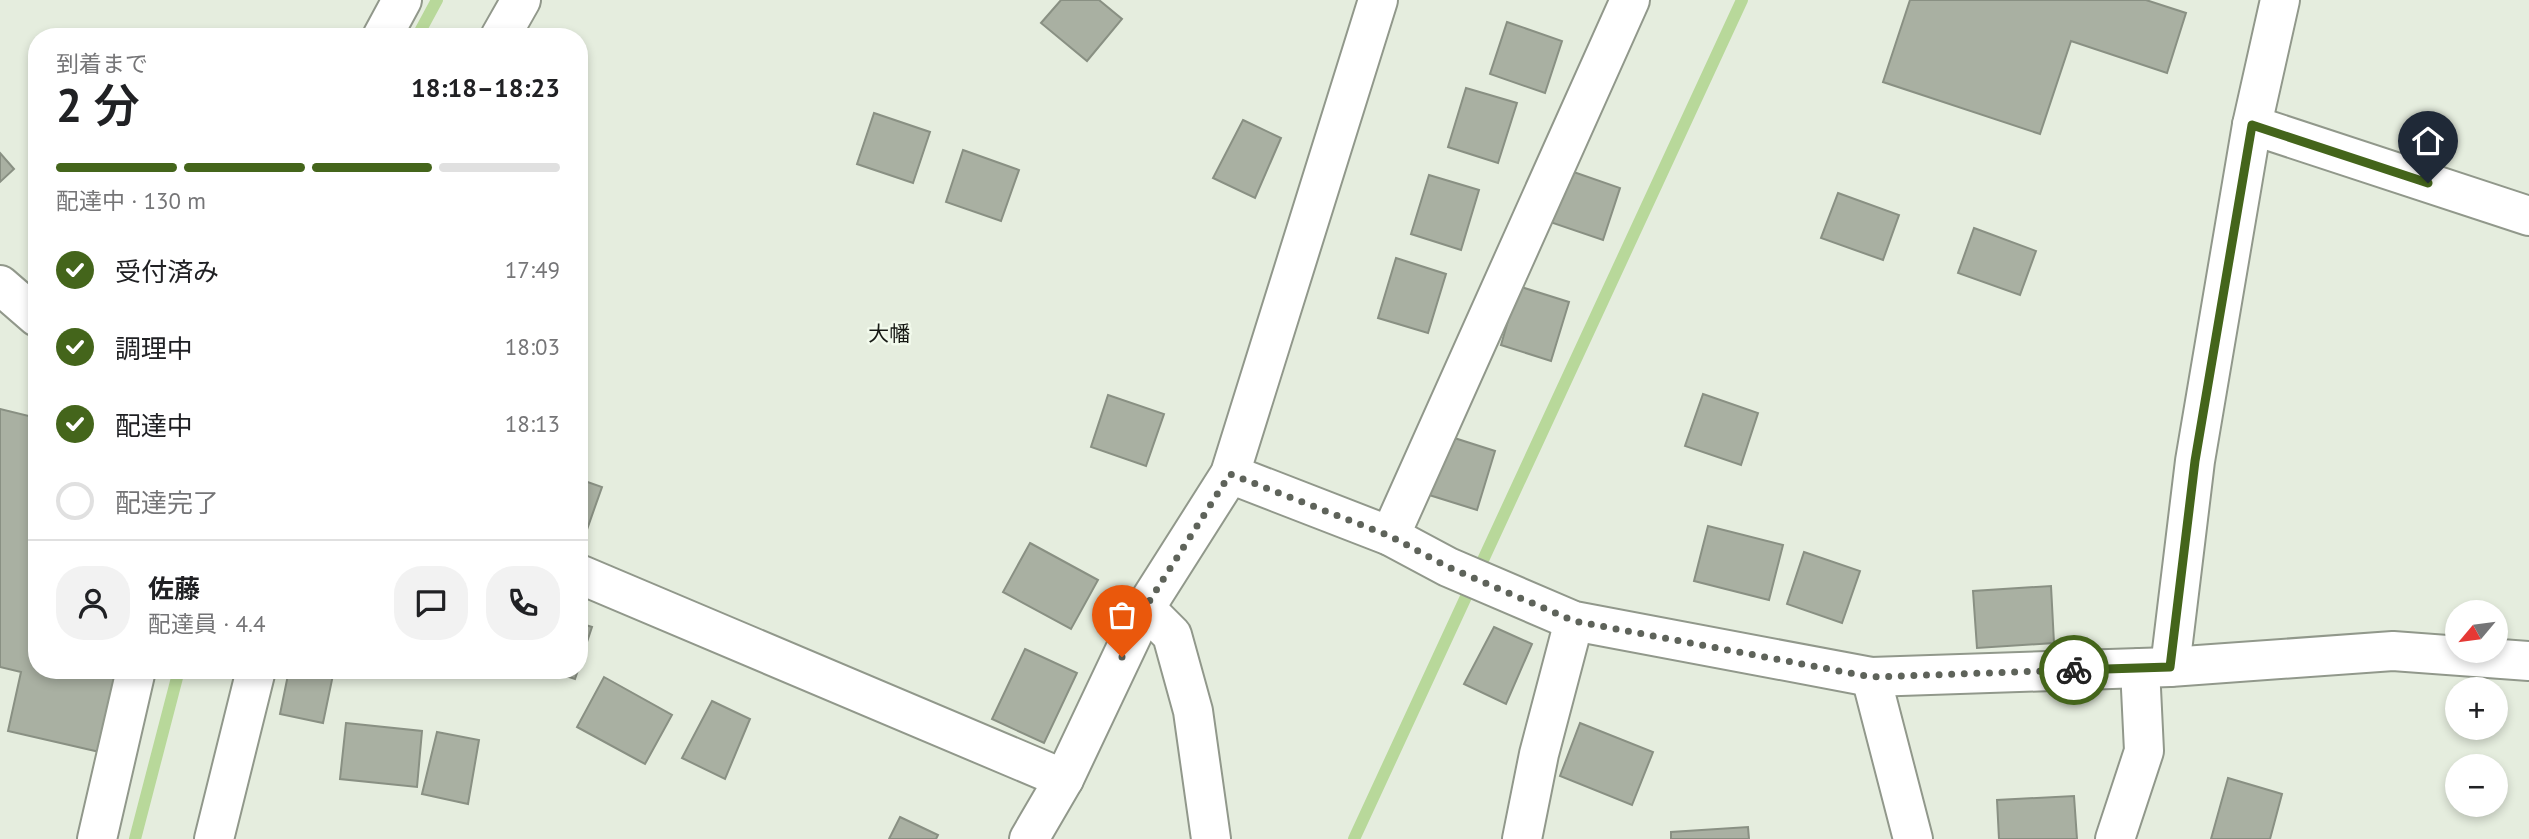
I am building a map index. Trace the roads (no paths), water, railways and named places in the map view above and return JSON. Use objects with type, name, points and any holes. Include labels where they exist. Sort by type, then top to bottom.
[{"type":"street","points":[[387,28],[402,0]]},
{"type":"street","points":[[505,28],[521,0]]},
{"type":"street","points":[[1028,839],[1064,779],[1145,608],[1230,474],[1378,0]]},
{"type":"street","points":[[1390,536],[1630,0]]},
{"type":"street","points":[[2115,839],[2144,751],[2155,667],[2195,461],[2252,125],[2280,0]]},
{"type":"street","points":[[2252,125],[2529,216]]},
{"type":"street","points":[[0,285],[28,309]]},
{"type":"street","points":[[1230,474],[1390,536],[1448,567],[1574,621],[1871,677],[2155,667],[2393,651],[2529,661]]},
{"type":"street","points":[[588,577],[1064,779]]},
{"type":"street","points":[[1145,608],[1172,635],[1194,711],[1211,839]]},
{"type":"street","points":[[1522,839],[1539,754],[1574,621]]},
{"type":"street","points":[[1871,677],[1913,839]]},
{"type":"street","points":[[97,839],[134,679]]},
{"type":"street","points":[[214,839],[254,679]]},
{"type":"waterway","points":[[422,28],[437,0]]},
{"type":"waterway","points":[[1354,839],[1742,0]]},
{"type":"waterway","points":[[135,839],[177,679]]},
{"type":"district","name":"大幡","points":[[889,333]]}]
